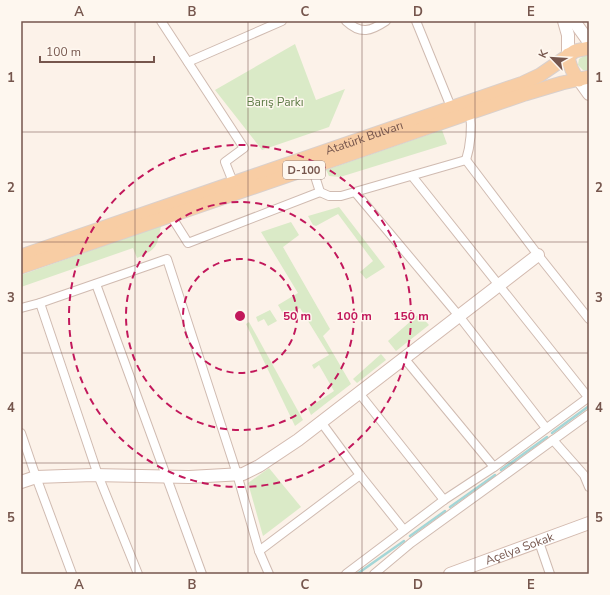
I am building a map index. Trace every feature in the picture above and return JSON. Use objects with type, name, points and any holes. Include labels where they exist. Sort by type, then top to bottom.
[{"type":"main road","name":"Atatürk Bulvarı","points":[[21,256],[534,78],[575,51],[589,48]]},
{"type":"main road","points":[[568,55],[570,67],[574,74],[584,78]]},
{"type":"main road","name":"Atatürk Bulvarı","points":[[21,267],[470,112],[546,87],[584,78]]},
{"type":"street","points":[[161,21],[244,148],[225,162],[233,182]]},
{"type":"street","points":[[188,62],[282,21]]},
{"type":"street","points":[[346,21],[353,27],[364,31],[374,29],[386,21]]},
{"type":"street","points":[[416,21],[451,107]]},
{"type":"street","points":[[564,21],[568,35],[568,55]]},
{"type":"street","points":[[574,21],[589,42]]},
{"type":"street","points":[[584,78],[589,94]]},
{"type":"street","points":[[466,160],[471,143],[472,127],[470,112]]},
{"type":"street","points":[[171,216],[188,243],[320,192],[329,196],[341,196],[466,160]]},
{"type":"street","points":[[466,160],[589,319]]},
{"type":"street","points":[[312,167],[320,192]]},
{"type":"street","points":[[346,574],[444,500],[494,467],[588,397],[412,176]]},
{"type":"street","points":[[355,192],[459,316],[546,428]]},
{"type":"street","points":[[21,482],[36,477],[98,475],[189,477],[243,474],[259,466],[298,440],[538,255]]},
{"type":"street","points":[[21,308],[40,303],[167,259],[236,474],[259,551],[269,574]]},
{"type":"street","points":[[96,284],[202,574]]},
{"type":"street","points":[[40,303],[98,475],[138,574]]},
{"type":"street","points":[[404,358],[494,467]]},
{"type":"street","points":[[359,393],[444,500]]},
{"type":"street","points":[[374,574],[411,544],[589,414]]},
{"type":"street","points":[[321,422],[360,476],[404,530]]},
{"type":"street","points":[[21,433],[72,574]]},
{"type":"street","points":[[553,440],[584,475],[589,487]]},
{"type":"street","points":[[259,551],[360,476]]},
{"type":"street","name":"Açelya Sokak","points":[[450,574],[589,523]]},
{"type":"street","points":[[539,542],[550,574]]},
{"type":"green space","name":"Barış Parkı","points":[[295,44],[316,100],[345,89],[329,127],[262,150],[215,90]]},
{"type":"green space","points":[[584,56],[589,56],[588,70],[583,70],[578,65],[579,59]]},
{"type":"green space","points":[[442,130],[447,144],[340,177],[329,176],[326,170]]},
{"type":"green space","points":[[339,207],[385,267],[366,279],[360,272],[373,261],[338,214],[316,226],[313,225],[308,216]]},
{"type":"green space","points":[[291,222],[299,235],[283,247],[330,329],[323,336],[351,384],[311,415],[308,408],[334,391],[319,365],[314,369],[312,365],[329,355],[300,308],[285,317],[278,305],[298,293],[261,232]]},
{"type":"green space","points":[[161,226],[155,246],[149,252],[137,258],[133,248],[21,287],[21,275]]},
{"type":"green space","points":[[270,310],[277,321],[268,326],[264,319],[258,322],[256,317]]},
{"type":"green space","points":[[419,314],[429,325],[396,351],[388,341]]},
{"type":"green space","points":[[249,322],[303,420],[295,426],[246,324]]},
{"type":"green space","points":[[381,354],[386,360],[357,383],[353,379]]},
{"type":"green space","points":[[269,468],[301,507],[263,536],[248,483]]},
{"type":"waterway","points":[[552,433],[589,406]]},
{"type":"waterway","points":[[501,470],[547,437]]},
{"type":"waterway","points":[[450,507],[495,475]]},
{"type":"waterway","points":[[410,536],[445,511]]},
{"type":"waterway","points":[[357,574],[404,541]]}]
